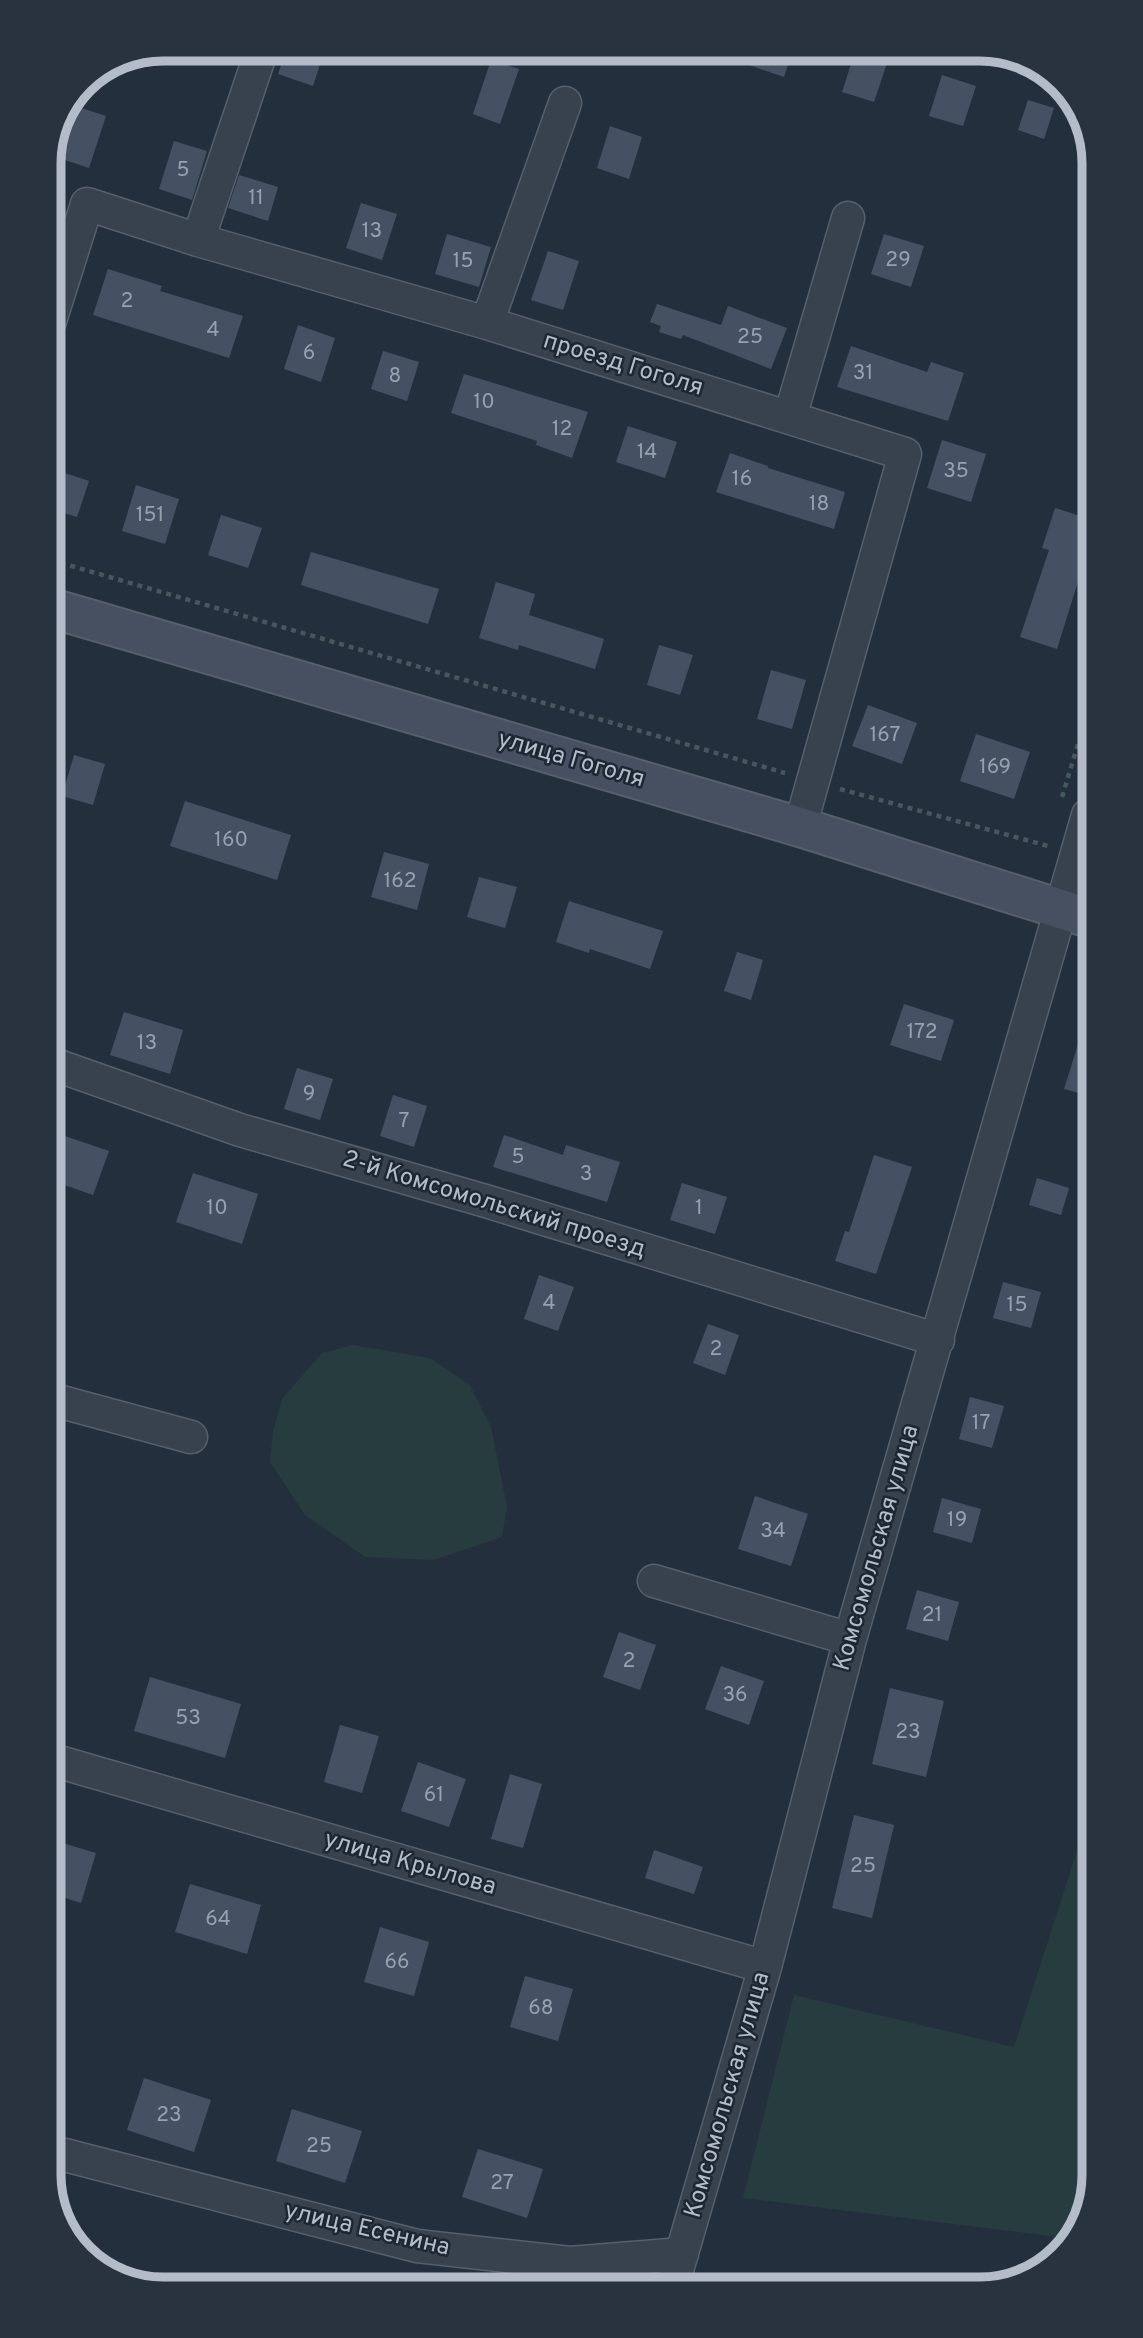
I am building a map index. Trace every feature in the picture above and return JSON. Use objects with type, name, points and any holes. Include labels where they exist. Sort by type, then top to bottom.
[{"type":"street","points":[[198,240],[258,61]]},
{"type":"street","points":[[487,323],[565,103]]},
{"type":"street","name":"проезд Гоголя","points":[[61,287],[87,205],[198,240],[487,323],[905,454],[800,827]]},
{"type":"street","points":[[790,417],[848,218]]},
{"type":"street","name":"улица Гоголя","points":[[61,611],[800,827],[1074,914]]},
{"type":"street","name":"Комсомольская улица","points":[[678,2269],[765,1967],[850,1639],[938,1340],[1074,914],[1073,812]]},
{"type":"street","name":"2-й Комсомольский проезд","points":[[61,1067],[240,1130],[489,1202],[938,1340]]},
{"type":"street","points":[[61,1402],[191,1437]]},
{"type":"street","points":[[654,1581],[850,1639]]},
{"type":"street","name":"улица Крылова","points":[[61,1762],[765,1967]]},
{"type":"street","name":"улица Есенина","points":[[61,2154],[417,2246],[570,2263],[678,2269]]},
{"type":"path","points":[[61,563],[812,781],[1048,846],[1051,834]]},
{"type":"path","points":[[1073,812],[1082,751]]},
{"type":"green space","points":[[353,1345],[430,1358],[470,1385],[491,1427],[507,1507],[502,1537],[433,1560],[365,1557],[305,1515],[270,1462],[273,1432],[282,1399],[322,1353]]},
{"type":"green space","points":[[1082,1835],[1082,2175],[1076,2208],[1060,2237],[743,2198],[794,1995],[1014,2047]]},
{"type":"building","points":[[283,61],[321,61],[313,86],[278,74]]},
{"type":"building","points":[[491,61],[519,69],[500,124],[473,114]]},
{"type":"building","points":[[737,61],[789,61],[784,77]]},
{"type":"building","points":[[852,61],[888,61],[874,102],[842,92]]},
{"type":"building","points":[[942,75],[976,86],[963,126],[929,116]]},
{"type":"building","points":[[1028,100],[1054,108],[1044,139],[1018,130]]},
{"type":"building","points":[[78,107],[106,116],[89,168],[61,159],[65,137]]},
{"type":"building","points":[[610,126],[642,137],[629,179],[597,168]]},
{"type":"building","points":[[174,141],[207,151],[192,200],[159,189]]},
{"type":"building","points":[[239,175],[278,187],[268,221],[228,208]]},
{"type":"building","points":[[361,203],[397,214],[382,260],[346,248]]},
{"type":"building","points":[[447,234],[491,247],[479,287],[435,274]]},
{"type":"building","points":[[884,234],[924,246],[911,287],[871,274]]},
{"type":"building","points":[[548,251],[579,261],[563,310],[531,300]]},
{"type":"building","points":[[108,269],[162,286],[160,291],[243,316],[229,358],[93,315]]},
{"type":"building","points":[[657,304],[721,325],[728,306],[787,328],[771,369],[683,335],[681,339],[659,332],[661,326],[650,322]]},
{"type":"building","points":[[298,325],[335,338],[321,382],[284,369]]},
{"type":"building","points":[[851,346],[927,372],[931,362],[964,373],[948,421],[837,387]]},
{"type":"building","points":[[383,351],[419,362],[407,401],[371,389]]},
{"type":"building","points":[[464,374],[588,412],[572,458],[536,445],[537,441],[451,413]]},
{"type":"building","points":[[628,426],[677,442],[665,478],[616,462]]},
{"type":"building","points":[[942,440],[986,454],[971,502],[927,488]]},
{"type":"building","points":[[730,453],[845,492],[834,529],[716,492]]},
{"type":"building","points":[[61,472],[89,481],[77,517],[61,512]]},
{"type":"building","points":[[136,485],[179,499],[165,544],[122,531]]},
{"type":"building","points":[[1055,508],[1082,516],[1082,569],[1057,649],[1020,637],[1049,550],[1042,548]]},
{"type":"building","points":[[221,515],[262,528],[248,568],[208,555]]},
{"type":"building","points":[[311,552],[439,589],[428,624],[301,585]]},
{"type":"building","points":[[496,582],[535,594],[529,615],[604,639],[595,669],[519,645],[518,650],[479,638]]},
{"type":"building","points":[[659,645],[693,655],[680,695],[647,685]]},
{"type":"building","points":[[771,670],[806,680],[792,729],[757,719]]},
{"type":"building","points":[[868,705],[917,723],[902,764],[852,746]]},
{"type":"building","points":[[976,734],[1030,752],[1014,799],[960,781]]},
{"type":"building","points":[[74,755],[105,764],[93,805],[62,796]]},
{"type":"building","points":[[185,801],[291,835],[277,880],[170,846]]},
{"type":"building","points":[[384,852],[429,864],[417,910],[371,897]]},
{"type":"building","points":[[479,877],[517,887],[505,928],[467,917]]},
{"type":"building","points":[[569,901],[663,931],[650,969],[590,949],[589,953],[556,942]]},
{"type":"building","points":[[737,952],[763,960],[751,1000],[724,991]]},
{"type":"building","points":[[904,1004],[954,1020],[941,1061],[890,1045]]},
{"type":"building","points":[[124,1012],[183,1030],[170,1074],[110,1055]]},
{"type":"building","points":[[1082,1031],[1082,1094],[1064,1089]]},
{"type":"building","points":[[297,1068],[333,1079],[320,1120],[284,1109]]},
{"type":"building","points":[[393,1095],[427,1106],[414,1147],[380,1136]]},
{"type":"building","points":[[62,1135],[109,1151],[93,1195],[61,1184]]},
{"type":"building","points":[[504,1135],[563,1155],[566,1145],[620,1162],[607,1202],[493,1167]]},
{"type":"building","points":[[874,1155],[912,1167],[876,1274],[835,1261],[845,1231],[849,1232]]},
{"type":"building","points":[[193,1173],[258,1194],[242,1244],[176,1222]]},
{"type":"building","points":[[1037,1178],[1069,1188],[1061,1215],[1029,1205]]},
{"type":"building","points":[[682,1183],[727,1197],[715,1234],[670,1220]]},
{"type":"building","points":[[539,1275],[574,1287],[558,1331],[524,1319]]},
{"type":"building","points":[[1003,1282],[1041,1292],[1031,1328],[993,1318]]},
{"type":"building","points":[[708,1324],[739,1335],[725,1375],[693,1363]]},
{"type":"building","points":[[970,1397],[1004,1406],[992,1448],[959,1439]]},
{"type":"building","points":[[755,1496],[808,1514],[791,1566],[738,1549]]},
{"type":"building","points":[[942,1498],[981,1509],[972,1543],[933,1532]]},
{"type":"building","points":[[917,1590],[959,1602],[948,1641],[906,1629]]},
{"type":"building","points":[[619,1632],[656,1645],[640,1690],[603,1677]]},
{"type":"building","points":[[721,1666],[764,1681],[749,1725],[705,1709]]},
{"type":"building","points":[[150,1677],[241,1704],[225,1758],[134,1731]]},
{"type":"building","points":[[890,1688],[944,1701],[926,1777],[872,1764]]},
{"type":"building","points":[[340,1725],[379,1736],[362,1793],[324,1782]]},
{"type":"building","points":[[418,1762],[466,1779],[449,1827],[401,1811]]},
{"type":"building","points":[[510,1774],[542,1784],[523,1848],[491,1839]]},
{"type":"building","points":[[854,1815],[894,1825],[872,1918],[832,1908]]},
{"type":"building","points":[[61,1842],[96,1853],[81,1903],[61,1897]]},
{"type":"building","points":[[654,1850],[703,1867],[694,1894],[645,1878]]},
{"type":"building","points":[[190,1884],[261,1905],[247,1954],[175,1932]]},
{"type":"building","points":[[380,1927],[429,1942],[414,1996],[364,1982]]},
{"type":"building","points":[[525,1976],[573,1989],[558,2041],[510,2027]]},
{"type":"building","points":[[144,2078],[211,2100],[194,2152],[127,2130]]},
{"type":"building","points":[[292,2109],[362,2131],[345,2183],[276,2161]]},
{"type":"building","points":[[478,2149],[543,2169],[527,2218],[462,2197]]}]
